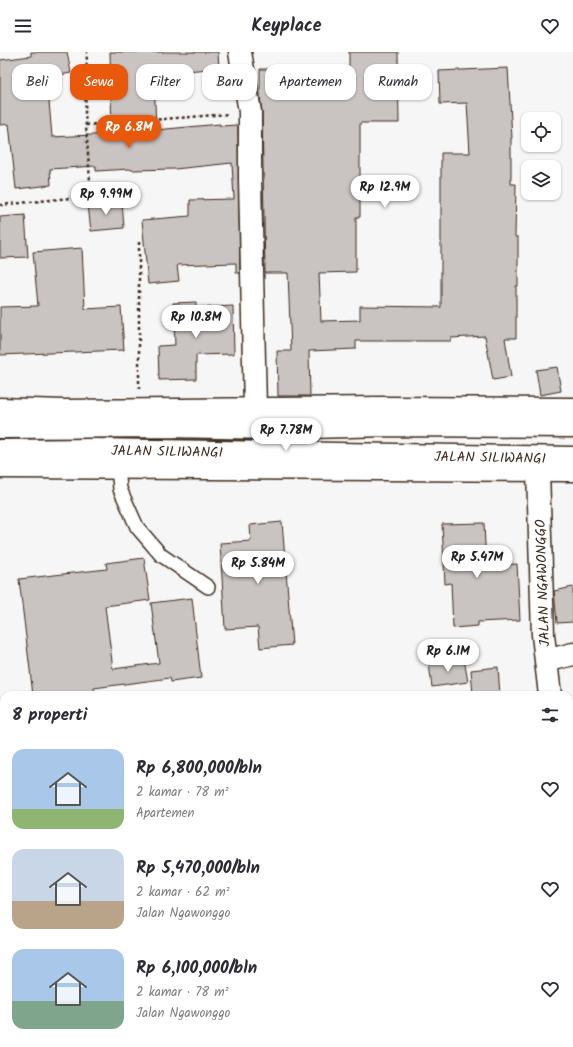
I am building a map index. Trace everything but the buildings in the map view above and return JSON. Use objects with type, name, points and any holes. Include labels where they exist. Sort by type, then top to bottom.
[{"type":"main road","points":[[240,52],[250,112],[255,409]]},
{"type":"main road","points":[[0,409],[255,409],[386,417],[573,408]]},
{"type":"main road","name":"JALAN SILIWANGI","points":[[0,427],[166,426],[272,428],[386,417],[573,426]]},
{"type":"main road","points":[[93,450],[95,426]]},
{"type":"main road","points":[[164,451],[166,426]]},
{"type":"main road","name":"JALAN SILIWANGI","points":[[0,451],[164,451],[389,463],[573,458]]},
{"type":"main road","points":[[0,467],[118,467],[389,463],[538,470],[573,470]]},
{"type":"main road","name":"JALAN NGAWONGGO","points":[[538,470],[543,635],[550,691]]},
{"type":"main road","points":[[546,661],[573,654]]},
{"type":"lane","points":[[118,467],[120,489],[137,527],[161,555],[208,587]]},
{"type":"path","points":[[0,204],[80,197],[87,192],[90,181],[86,124],[88,52]]},
{"type":"path","points":[[86,124],[250,112]]},
{"type":"path","points":[[139,240],[139,410]]}]
